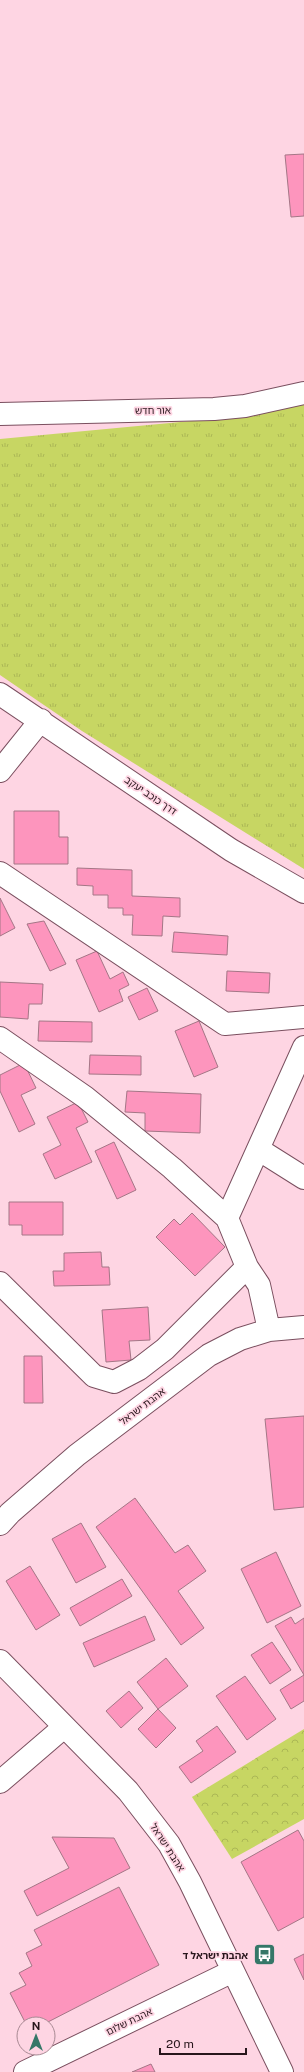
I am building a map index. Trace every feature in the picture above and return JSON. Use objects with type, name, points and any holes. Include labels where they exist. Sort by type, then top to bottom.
[{"type":"street","name":"אור חדש","points":[[0,414],[214,409],[245,406],[304,393]]},
{"type":"street","name":"דרך כוכב יעקב","points":[[0,694],[41,720],[231,850],[304,892]]},
{"type":"street","points":[[0,771],[41,720]]},
{"type":"street","points":[[0,873],[226,1024],[304,1017]]},
{"type":"street","points":[[0,1038],[85,1097],[172,1168],[227,1218],[247,1267],[259,1285],[269,1330]]},
{"type":"street","points":[[227,1218],[304,1047]]},
{"type":"street","points":[[258,1149],[304,1178]]},
{"type":"street","points":[[0,1283],[94,1376],[114,1382],[139,1369],[166,1349],[247,1267]]},
{"type":"street","name":"אהבת ישראל","points":[[0,1524],[10,1513],[77,1455],[209,1355],[240,1339],[269,1330],[304,1327]]},
{"type":"street","name":"אהבת ישראל","points":[[0,1661],[128,1791],[169,1844],[190,1882],[282,2072]]},
{"type":"street","points":[[0,1782],[64,1727]]},
{"type":"street","name":"אהבת שלום","points":[[25,2072],[233,1971]]},
{"type":"green space","points":[[304,402],[304,869],[82,731],[0,675],[0,439],[244,416]]},
{"type":"green space","points":[[304,1729],[304,1819],[232,1859],[192,1797]]},
{"type":"building","points":[[304,154],[304,216],[291,217],[285,155]]},
{"type":"building","points":[[14,811],[59,811],[59,837],[68,837],[68,864],[14,864]]},
{"type":"building","points":[[77,868],[132,870],[132,896],[180,898],[180,917],[163,916],[162,936],[132,935],[133,915],[123,915],[123,908],[108,908],[108,895],[93,895],[93,886],[77,885]]},
{"type":"building","points":[[0,898],[15,928],[0,936]]},
{"type":"building","points":[[44,921],[66,964],[50,971],[27,924]]},
{"type":"building","points":[[174,932],[228,936],[227,955],[172,952]]},
{"type":"building","points":[[97,951],[110,979],[123,972],[129,985],[119,990],[123,1001],[99,1012],[76,960]]},
{"type":"building","points":[[227,971],[270,973],[269,993],[226,991]]},
{"type":"building","points":[[0,982],[43,984],[42,1004],[29,1004],[28,1019],[0,1017]]},
{"type":"building","points":[[147,988],[158,1011],[139,1020],[128,997]]},
{"type":"building","points":[[39,1021],[92,1022],[92,1042],[38,1041]]},
{"type":"building","points":[[199,1021],[218,1067],[194,1077],[175,1031]]},
{"type":"building","points":[[90,1055],[141,1056],[141,1075],[89,1074]]},
{"type":"building","points":[[24,1063],[36,1088],[21,1095],[35,1124],[19,1132],[0,1091],[0,1075]]},
{"type":"building","points":[[127,1091],[201,1094],[200,1133],[145,1131],[145,1113],[125,1112]]},
{"type":"building","points":[[78,1102],[88,1122],[76,1128],[92,1162],[55,1179],[43,1154],[61,1145],[47,1117]]},
{"type":"building","points":[[114,1142],[136,1190],[117,1199],[95,1151]]},
{"type":"building","points":[[9,1202],[63,1202],[63,1235],[22,1235],[22,1225],[9,1225]]},
{"type":"building","points":[[192,1213],[225,1247],[195,1276],[156,1237],[174,1219],[180,1225]]},
{"type":"building","points":[[101,1252],[102,1267],[109,1267],[110,1285],[54,1286],[53,1271],[64,1271],[64,1253]]},
{"type":"building","points":[[148,1307],[150,1340],[129,1341],[131,1360],[106,1362],[102,1310]]},
{"type":"building","points":[[24,1356],[42,1356],[43,1403],[24,1403]]},
{"type":"building","points":[[304,1416],[304,1507],[274,1510],[265,1419]]},
{"type":"building","points":[[135,1498],[175,1553],[188,1545],[206,1571],[178,1591],[204,1628],[181,1645],[96,1527]]},
{"type":"building","points":[[81,1523],[106,1567],[76,1583],[52,1539]]},
{"type":"building","points":[[276,1552],[301,1606],[267,1623],[241,1569]]},
{"type":"building","points":[[30,1566],[60,1615],[36,1630],[6,1581]]},
{"type":"building","points":[[122,1579],[132,1596],[80,1626],[70,1608]]},
{"type":"building","points":[[145,1616],[155,1640],[94,1667],[83,1643]]},
{"type":"building","points":[[291,1617],[295,1624],[304,1618],[304,1675],[275,1626]]},
{"type":"building","points":[[272,1642],[291,1670],[270,1684],[251,1655]]},
{"type":"building","points":[[166,1658],[188,1686],[158,1709],[137,1682]]},
{"type":"building","points":[[304,1675],[304,1701],[291,1709],[280,1690]]},
{"type":"building","points":[[245,1676],[276,1719],[247,1740],[216,1696]]},
{"type":"building","points":[[129,1691],[143,1708],[121,1728],[106,1711]]},
{"type":"building","points":[[158,1709],[176,1728],[156,1748],[138,1729]]},
{"type":"building","points":[[217,1726],[236,1752],[191,1783],[179,1767],[203,1751],[196,1741]]},
{"type":"building","points":[[298,1830],[304,1841],[304,1917],[278,1931],[241,1862]]},
{"type":"building","points":[[52,1837],[114,1838],[130,1868],[37,1916],[24,1891],[69,1868]]},
{"type":"building","points":[[119,1887],[159,1965],[56,2018],[56,2016],[22,2016],[10,1993],[26,1985],[19,1973],[32,1966],[26,1953],[42,1945],[34,1930]]},
{"type":"building","points":[[304,1954],[304,1980],[294,1959]]},
{"type":"building","points":[[151,2064],[155,2072],[132,2072]]},
{"type":"place","name":"אהבת ישראל ד","points":[[264,1955]]}]
